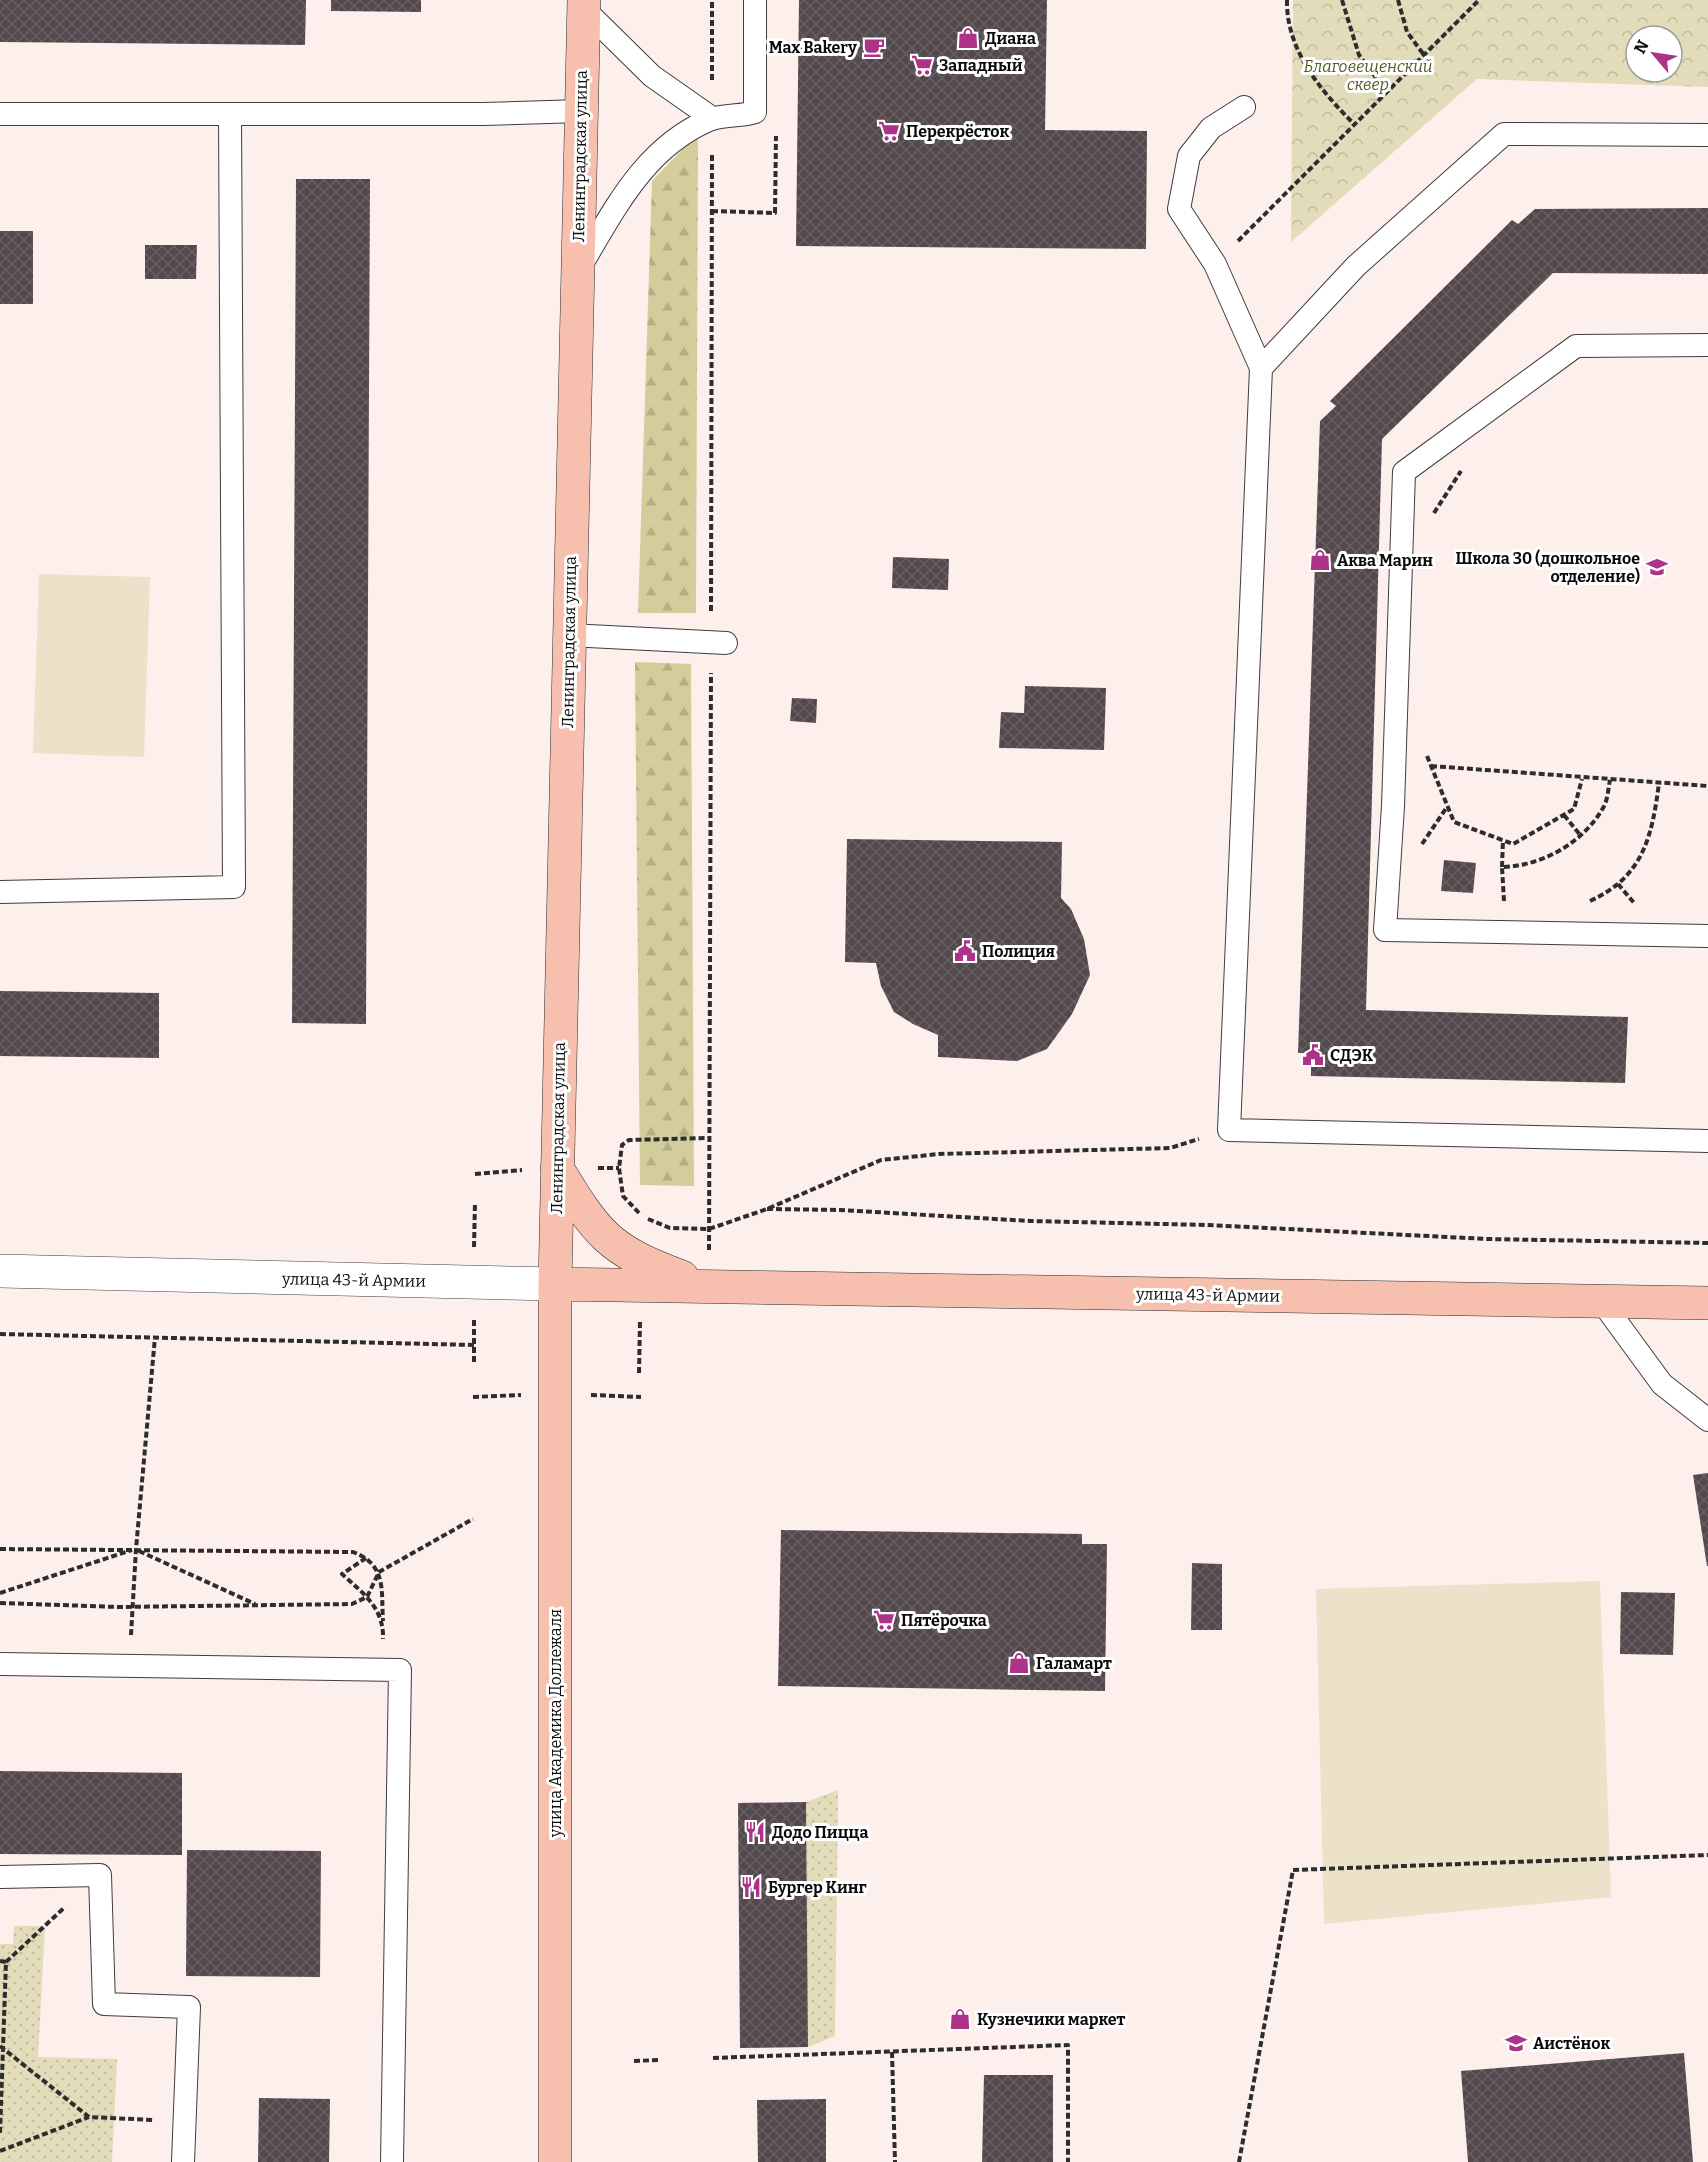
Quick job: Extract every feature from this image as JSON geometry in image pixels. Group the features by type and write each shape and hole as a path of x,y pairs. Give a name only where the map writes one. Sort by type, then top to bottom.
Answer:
{"main road":[{"name":"Ленинградская улица","path":"555,1284 584,4"},
{"name":"улица 43-й Армии","path":"557,1168 587,1218 611,1244 642,1263 707,1286"},
{"name":"улица 43-й Армии","path":"555,1284 1602,1302 1701,1298"},
{"name":"улица Академика Доллежаля","path":"555,1284 555,2162"}],"street":[{"name":"улица 43-й Армии","path":"0,1271 555,1284"}],"lane":[{"path":"578,270 640,172 656,154 712,118 743,116 754,112 755,0"},
{"path":"584,4 652,76 712,118"},
{"path":"1244,107 1211,128 1189,156 1179,209 1215,264 1261,368 1228,1130 1708,1142"},
{"path":"0,114 483,114 581,111"},
{"path":"0,892 234,887 230,114"},
{"path":"1261,368 1356,266 1504,134 1708,135"},
{"path":"1708,345 1576,346 1404,472 1393,806 1385,930 1708,936"},
{"path":"569,635 726,644"},
{"path":"1602,1302 1662,1384 1708,1420"},
{"path":"0,1664 400,1670 392,2162"},
{"path":"0,1877 100,1875 104,2004 189,2007 183,2162"}],"path":[{"path":"1287,0 1287,15 1297,47 1308,69 1326,96 1354,124"},
{"path":"1342,0 1359,55 1387,92"},
{"path":"1398,0 1407,32 1424,55"},
{"path":"1215,264 1479,0"},
{"path":"1430,519 1461,470"},
{"path":"1422,745 1454,822 1513,844 1574,809 1582,779"},
{"path":"1431,766 1582,779 1708,786"},
{"path":"1502,867 1523,866 1553,854 1581,836 1605,806 1610,780"},
{"path":"1583,904 1613,891 1640,859 1654,823 1659,783"},
{"path":"1564,815 1581,836"},
{"path":"1503,840 1504,908"},
{"path":"709,1138 629,1140 620,1150 623,1196 644,1217 670,1228 709,1229 767,1209 881,1160 939,1154 1170,1148 1228,1130"},
{"path":"767,1209 840,1210 1030,1221 1208,1225 1487,1239 1708,1243"},
{"path":"0,1334 474,1345 474,1362"},
{"path":"130,1666 135,1549 155,1337"},
{"path":"473,1397 555,1394 641,1397"},
{"path":"0,1603 132,1606 352,1604 367,1597 379,1572 473,1519"},
{"path":"0,1549 353,1552 366,1557 379,1572 383,1621 382,1670"},
{"path":"0,1593 135,1549 259,1605"},
{"path":"366,1557 342,1574 367,1597 383,1621"},
{"path":"1239,2162 1293,1870 1708,1855"},
{"path":"0,2134 6,1962 100,1875"},
{"path":"0,1961 6,1962"},
{"path":"712,2058 1068,2045 1068,2162"},
{"path":"2,2047 89,2117"},
{"path":"892,2052 895,2162"},
{"path":"634,2061 658,2061"},
{"path":"0,2151 89,2117 185,2121"}],"green space":[{"name":"Благовещенский сквер","path":"1293,0 1708,0 1708,87 1477,79 1291,242"},
{"path":"698,133 696,613 638,613 652,181"},
{"path":"635,662 691,664 694,1186 640,1185"},
{"path":"838,1790 835,2036 808,2047 806,1802"},
{"path":"14,1926 45,1926 38,2057 117,2059 112,2162 0,2162 0,1944 13,1944"}],"shaded area":[{"path":"39,574 150,577 144,757 33,753"},
{"path":"1600,1581 1611,1897 1324,1924 1316,1589"}],"building":[{"path":"0,0 306,0 305,45 0,42"},
{"path":"331,0 421,0 421,12 331,11"},
{"name":"Западный","path":"799,0 1047,0 1045,130 1147,131 1146,249 796,246"},
{"path":"296,179 370,179 366,1024 292,1023"},
{"path":"1708,208 1708,274 1553,273 1382,439 1366,1010 1628,1017 1625,1083 1311,1076 1311,1053 1298,1053 1320,421 1336,406 1330,401 1512,220 1518,224 1535,209"},
{"path":"0,231 33,231 33,304 0,304"},
{"path":"145,245 197,245 196,279 145,279"},
{"path":"893,557 949,559 948,590 892,588"},
{"path":"1025,686 1106,688 1104,750 999,748 1001,712 1024,713"},
{"path":"792,698 817,699 816,723 790,721"},
{"name":"Полиция","path":"847,839 1062,842 1061,898 1071,909 1084,939 1090,975 1072,1014 1047,1049 1017,1061 938,1057 938,1035 913,1024 894,1012 881,986 876,963 845,962"},
{"path":"1444,860 1476,863 1473,893 1441,891"},
{"path":"0,991 159,993 159,1058 0,1056"},
{"path":"1708,1473 1708,1566 1707,1566 1693,1475"},
{"path":"781,1530 1082,1534 1082,1544 1107,1544 1105,1691 778,1686"},
{"path":"1192,1563 1222,1564 1222,1630 1191,1630"},
{"path":"1621,1592 1675,1593 1673,1655 1620,1654"},
{"path":"0,1771 182,1773 182,1855 0,1854"},
{"path":"806,1802 808,2047 740,2048 738,1803"},
{"path":"187,1850 321,1851 320,1977 186,1976"},
{"path":"1684,2053 1693,2162 1468,2162 1461,2071"},
{"path":"984,2075 1053,2075 1053,2162 982,2162"},
{"path":"259,2098 330,2099 329,2162 258,2162"},
{"path":"826,2099 826,2162 758,2162 757,2100"}],"place":[{"name":"Диана","path":"968,38"},
{"name":"Max Bakery","path":"874,47"},
{"name":"Западный","path":"922,65"},
{"name":"Перекрёсток","path":"889,131"},
{"name":"Аква Марин","path":"1320,560"},
{"name":"Школа 30 (дошкольное отделение)","path":"1657,567"},
{"name":"Полиция","path":"965,951"},
{"name":"СДЭК","path":"1313,1055"},
{"name":"Пятёрочка","path":"884,1620"},
{"name":"Галамарт","path":"1019,1663"},
{"name":"Додо Пицца","path":"755,1832"},
{"name":"Бургер Кинг","path":"751,1887"},
{"name":"Кузнечики маркет","path":"960,2019"},
{"name":"Аистёнок","path":"1516,2043"}]}
